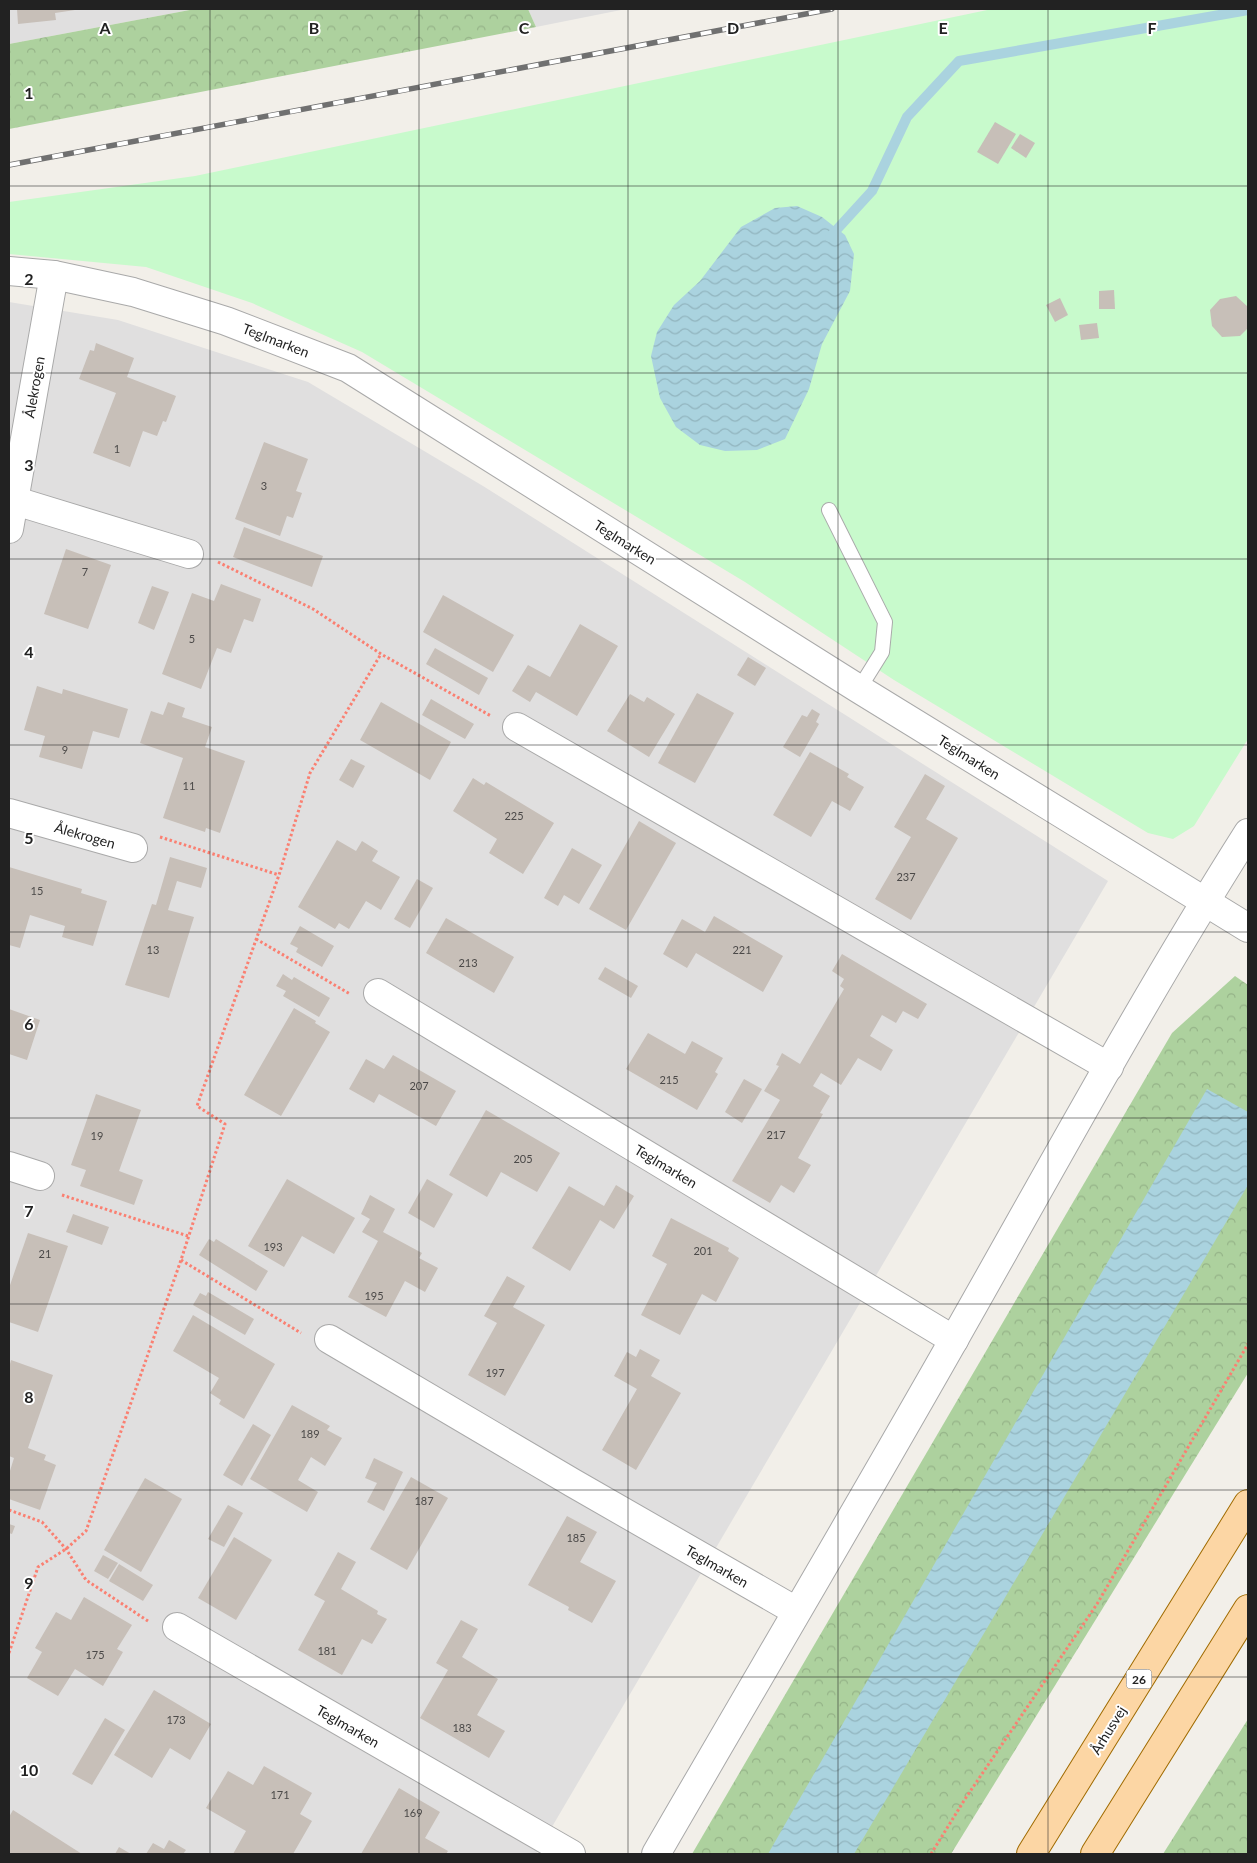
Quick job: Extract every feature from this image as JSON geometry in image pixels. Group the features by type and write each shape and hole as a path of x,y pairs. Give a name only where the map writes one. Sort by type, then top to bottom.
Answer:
{"main road":[{"name":"Århusvej","path":"1031,1854 1248,1504"},
{"path":"1098,1853 1248,1608"}],"street":[{"name":"Teglmarken","path":"9,271 54,275 132,292 226,320 348,368 859,689 1248,928"},
{"name":"Ålekrogen","path":"9,529 11,499 54,275"},
{"path":"11,499 189,554"},
{"path":"517,727 1108,1067"},
{"name":"Ålekrogen","path":"9,813 133,848"},
{"path":"656,1854 954,1340 1108,1067 1248,833"},
{"name":"Teglmarken","path":"378,993 954,1340"},
{"path":"9,1166 40,1176"},
{"name":"Teglmarken","path":"328,1339 796,1611"},
{"name":"Teglmarken","path":"177,1627 571,1854"}],"lane":[{"path":"829,510 885,622 882,652 859,689"}],"path":[{"path":"189,554 203,554 313,609 381,654 492,718 517,727"},
{"path":"9,1653 38,1567 66,1549 86,1530 181,1260 225,1124 198,1106 279,875 310,772 381,654"},
{"path":"133,848 157,836 279,875"},
{"path":"256,939 350,994 378,993"},
{"path":"40,1176 50,1191 188,1236"},
{"path":"181,1260 304,1334 328,1339"},
{"path":"931,1854 965,1799 1097,1604 1248,1344"},
{"path":"9,1510 42,1522 66,1549 86,1580 153,1624 177,1627"}],"shaded area":[{"path":"9,9 195,9 9,44"},
{"path":"528,9 626,9 536,27"},
{"path":"9,302 118,320 308,382 483,486 1108,881 536,1854 9,1854"}],"green space":[{"path":"195,9 528,9 536,27 9,129 9,44"},
{"path":"992,9 1248,9 1248,739 1194,826 1173,839 1148,833 894,680 745,582 362,352 252,303 146,267 9,254 9,202 195,176"},
{"path":"1235,976 1248,985 1248,1373 951,1854 692,1854 1172,1033"},
{"path":"1248,1719 1248,1854 1163,1854"}],"water":[{"path":"797,206 822,217 845,235 854,254 850,291 822,344 809,389 785,439 757,450 725,451 700,445 676,427 660,398 651,356 657,332 674,305 700,281 741,227 775,208"},
{"path":"1207,1089 1248,1112 1248,1185 854,1854 768,1854"}],"building":[{"path":"17,9 75,10 55,13 56,20 18,24"},
{"path":"995,122 1016,134 998,164 977,152"},
{"path":"1020,134 1035,143 1026,158 1011,148"},
{"path":"1114,290 1115,309 1099,309 1099,291"},
{"path":"1236,296 1248,307 1248,328 1240,336 1222,337 1212,326 1210,310 1220,299"},
{"path":"1060,298 1068,315 1055,322 1046,305"},
{"path":"1097,323 1099,338 1081,340 1079,325"},
{"path":"96,343 134,358 127,377 176,396 166,422 163,421 157,436 143,431 130,467 93,453 116,393 79,379 90,350 94,351"},
{"path":"264,442 308,459 296,491 302,493 293,518 287,516 280,536 235,519"},
{"path":"244,527 323,556 312,587 233,557"},
{"path":"66,549 111,565 88,629 44,614"},
{"path":"221,584 261,599 253,622 244,619 231,653 217,648 201,689 162,674 192,593 214,601"},
{"path":"152,586 169,592 154,630 138,623"},
{"path":"443,595 514,635 493,672 423,632"},
{"path":"580,624 618,646 577,716 536,692 530,702 512,691 528,665 550,677"},
{"path":"435,648 488,678 479,695 426,664"},
{"path":"748,657 766,668 755,686 737,675"},
{"path":"37,686 62,694 63,689 128,709 119,738 93,731 82,769 39,757 45,736 24,730"},
{"path":"697,693 734,713 695,783 658,763"},
{"path":"630,694 644,702 647,697 675,714 649,757 607,731"},
{"path":"431,699 474,724 465,739 422,715"},
{"path":"168,702 185,708 182,717 212,727 205,747 245,761 220,833 206,828 205,832 163,818 183,758 140,743 151,711 163,715"},
{"path":"381,702 451,742 430,780 360,740"},
{"path":"812,709 820,714 816,722 819,724 800,757 783,747 802,715 807,717"},
{"path":"810,752 849,774 847,777 864,787 850,811 832,801 811,837 773,815"},
{"path":"351,759 365,766 353,788 339,780"},
{"path":"925,774 945,786 926,819 958,838 911,920 875,899 911,837 894,827"},
{"path":"473,778 484,785 486,782 554,823 523,874 489,853 497,839 453,811"},
{"path":"639,821 676,843 626,930 589,909"},
{"path":"337,840 356,851 362,841 378,851 372,861 400,877 381,910 366,901 349,929 339,923 335,929 298,907"},
{"path":"572,848 602,865 579,904 564,895 558,906 544,898"},
{"path":"170,857 207,868 201,888 177,881 168,910 194,917 169,998 125,985 152,904 156,905"},
{"path":"9,867 82,889 81,893 107,901 93,946 62,937 65,926 30,915 20,948 9,945"},
{"path":"417,879 433,888 410,928 394,919"},
{"path":"714,916 783,956 763,992 696,953 687,968 663,954 682,919 705,932"},
{"path":"446,918 514,957 494,993 426,953"},
{"path":"300,926 334,946 322,967 296,952 298,948 290,944"},
{"path":"842,954 927,1004 918,1019 903,1011 896,1023 882,1015 870,1036 893,1050 881,1071 858,1058 841,1085 821,1073 813,1086 830,1096 820,1113 823,1114 798,1158 811,1165 794,1193 781,1185 770,1203 732,1181 780,1100 764,1091 779,1066 776,1065 782,1053 800,1064 844,989 840,986 844,979 832,971"},
{"path":"605,967 638,986 631,998 598,979"},
{"path":"283,974 292,980 294,977 330,998 319,1017 283,996 286,991 276,986"},
{"path":"294,1008 330,1032 281,1116 244,1095"},
{"path":"9,1009 40,1020 27,1060 9,1054"},
{"path":"648,1033 685,1054 692,1041 723,1058 715,1072 718,1074 697,1110 626,1069"},
{"path":"393,1055 456,1091 436,1126 379,1094 374,1103 349,1089 366,1059 384,1069"},
{"path":"744,1079 762,1089 742,1123 725,1112"},
{"path":"96,1094 141,1110 119,1171 143,1180 134,1205 80,1186 86,1170 71,1165"},
{"path":"486,1110 560,1153 537,1192 501,1172 487,1197 449,1175"},
{"path":"287,1179 355,1218 334,1254 302,1236 284,1267 248,1246"},
{"path":"427,1179 453,1194 434,1228 408,1213"},
{"path":"616,1185 634,1196 614,1229 600,1220 570,1271 532,1248 569,1186 604,1206"},
{"path":"370,1195 395,1209 383,1232 422,1253 419,1258 438,1268 425,1292 405,1281 386,1317 348,1297 378,1241 362,1232 370,1219 361,1214"},
{"path":"73,1214 109,1227 102,1245 66,1232"},
{"path":"671,1218 729,1248 728,1251 739,1258 716,1302 702,1294 680,1335 641,1315 667,1264 652,1256"},
{"path":"28,1233 68,1246 38,1332 9,1322 9,1288"},
{"path":"209,1239 214,1242 216,1239 268,1271 256,1291 199,1255"},
{"path":"507,1276 525,1286 513,1307 545,1325 505,1396 468,1375 497,1323 484,1316"},
{"path":"208,1292 254,1319 245,1335 193,1305 200,1293 206,1296"},
{"path":"193,1315 275,1364 244,1419 219,1404 221,1400 210,1393 219,1378 173,1351"},
{"path":"640,1349 660,1360 651,1376 681,1393 636,1470 602,1450 637,1389 614,1376 627,1352 636,1357"},
{"path":"11,1360 53,1375 28,1448 46,1455 44,1460 56,1465 40,1510 9,1499 9,1474 14,1458 9,1456 9,1368"},
{"path":"292,1405 330,1426 327,1430 342,1438 325,1466 311,1457 298,1480 318,1492 307,1512 250,1479"},
{"path":"253,1424 271,1435 242,1486 223,1475"},
{"path":"374,1458 403,1472 384,1511 367,1502 377,1483 365,1478"},
{"path":"411,1477 448,1498 407,1570 370,1549"},
{"path":"145,1478 182,1499 141,1572 104,1550"},
{"path":"228,1505 243,1513 224,1547 208,1539"},
{"path":"567,1516 597,1532 580,1562 616,1581 592,1623 568,1610 569,1607 528,1585"},
{"path":"9,1524 15,1526 12,1534 9,1533"},
{"path":"234,1537 272,1560 236,1620 198,1598"},
{"path":"338,1552 356,1562 341,1589 378,1611 377,1614 387,1619 372,1644 362,1639 342,1675 298,1650 325,1601 314,1595"},
{"path":"103,1555 118,1563 108,1579 94,1571"},
{"path":"119,1564 153,1585 143,1601 109,1581"},
{"path":"84,1597 132,1625 117,1649 123,1652 103,1686 75,1669 58,1696 27,1678 42,1652 35,1648 56,1612 71,1620"},
{"path":"461,1620 478,1629 462,1657 498,1679 477,1715 505,1731 489,1758 420,1718 448,1670 436,1663"},
{"path":"154,1690 211,1724 190,1760 170,1748 152,1778 114,1755"},
{"path":"105,1718 125,1730 92,1785 72,1774"},
{"path":"264,1766 312,1793 300,1814 312,1821 293,1854 233,1854 246,1831 206,1808 228,1771 253,1785"},
{"path":"399,1788 440,1812 425,1838 448,1851 446,1854 361,1854"},
{"path":"13,1810 82,1854 9,1854 9,1817"},
{"path":"169,1840 186,1850 183,1854 146,1854 153,1843 164,1849"},
{"path":"119,1847 131,1854 115,1854"}],"waterway":[{"path":"830,237 872,191 907,117 959,61 1248,10"}],"railway":[{"path":"9,165 832,9"}]}
